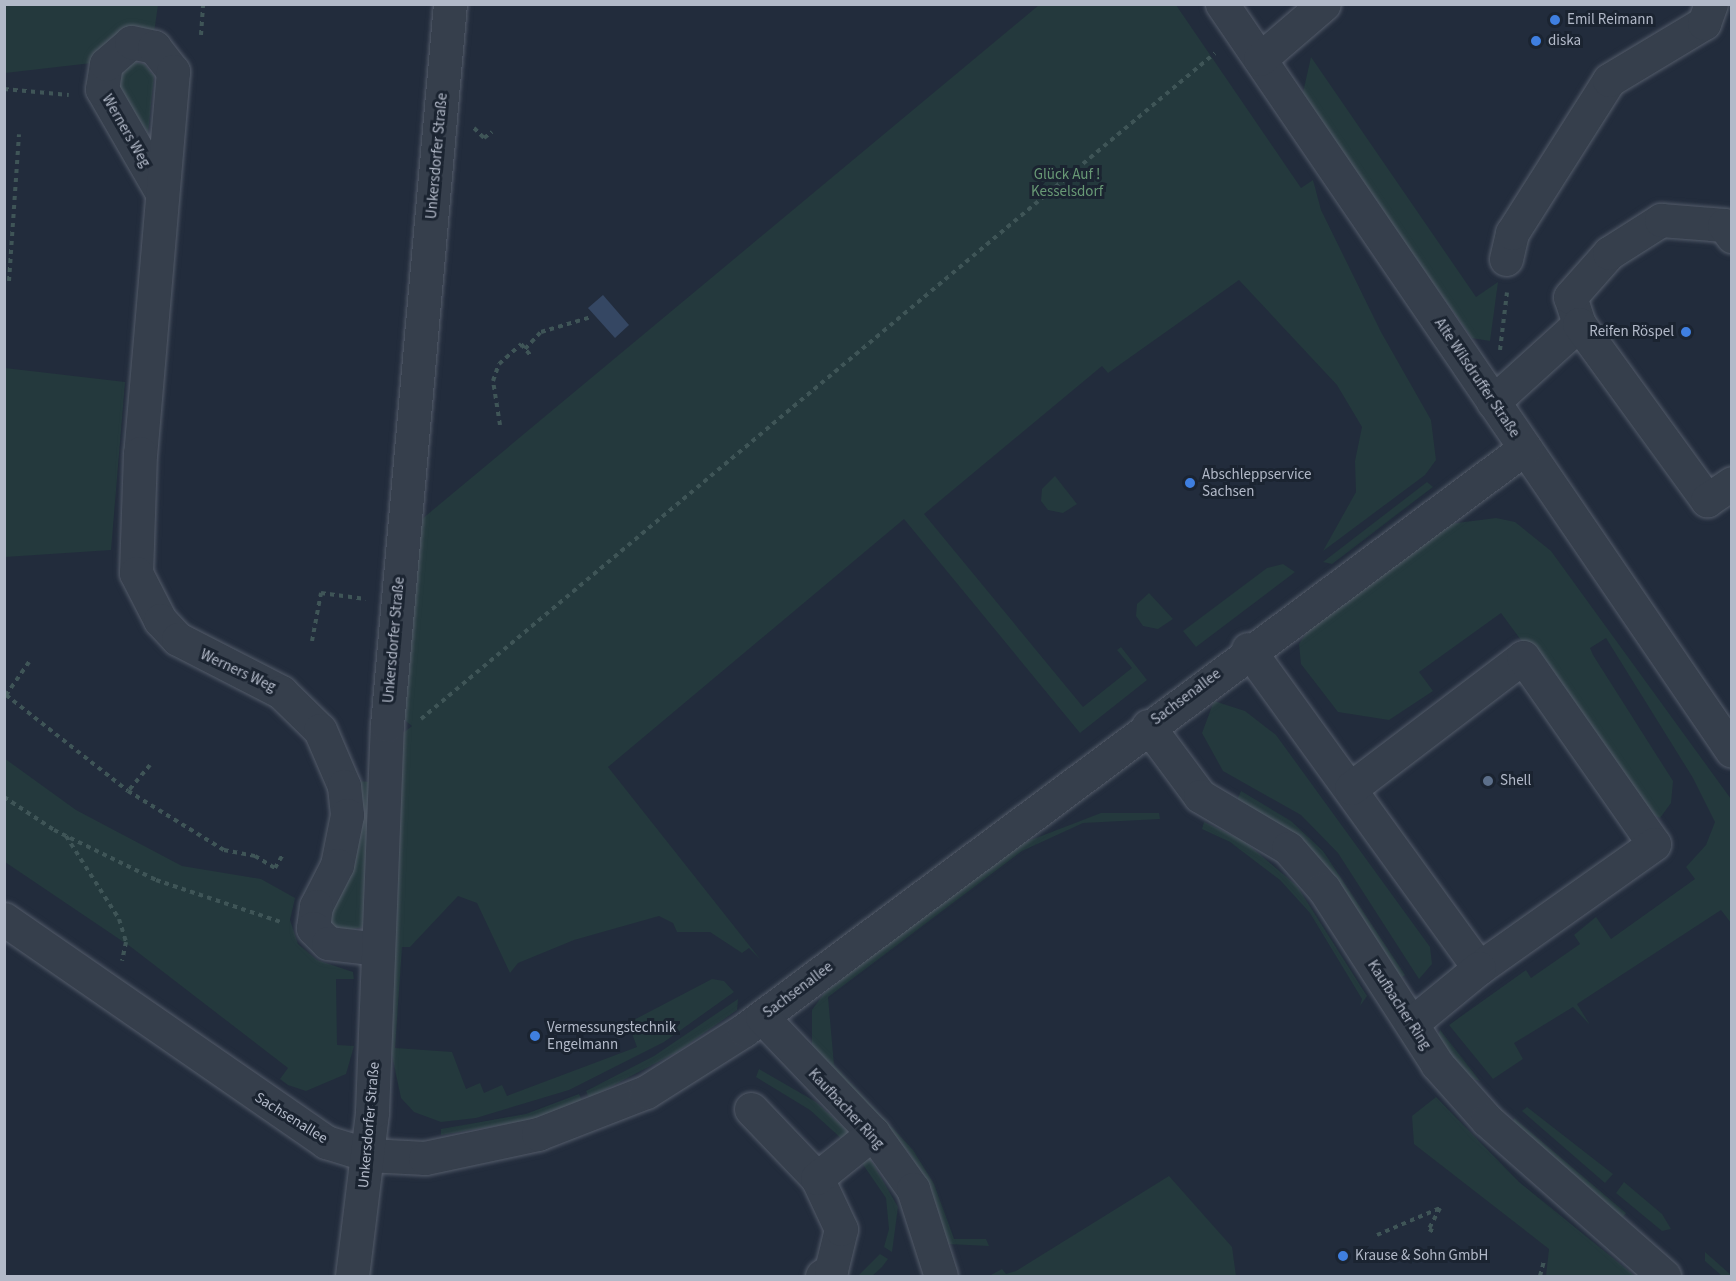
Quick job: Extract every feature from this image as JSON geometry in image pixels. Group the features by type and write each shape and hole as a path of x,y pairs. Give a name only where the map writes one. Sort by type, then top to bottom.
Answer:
{"street":[{"name":"Unkersdorfer Straße","path":"352,1276 368,1155 397,602 450,4"},
{"name":"Alte Wilsdruffer Straße","path":"1222,4 1731,751"},
{"path":"1260,59 1324,4"},
{"path":"1506,260 1512,233 1609,80 1704,23 1711,4"},
{"name":"Werners Weg","path":"162,193 107,98 102,78 122,45 154,47 170,63 162,193 136,573 160,620 178,639 281,692 320,730 344,786 347,815 337,865 316,906 313,928 328,943 378,949"},
{"path":"1731,236 1724,225 1661,220 1609,253 1570,297 1579,324 1707,500 1731,483"},
{"path":"1493,402 1579,324"},
{"name":"Sachsenallee","path":"4,919 287,1119 326,1142 368,1155 425,1158 538,1134 586,1118 646,1092 762,1017 1248,649 1525,447"},
{"path":"1248,649 1351,788 1479,968"},
{"path":"1351,788 1523,657 1654,844 1479,968 1412,1023"},
{"name":"Kaufbacher Ring","path":"1148,726 1200,796 1288,848 1324,889 1437,1064 1518,1151 1664,1276"},
{"name":"Kaufbacher Ring","path":"762,1017 873,1133 913,1189 941,1276"},
{"path":"751,1109 818,1178 841,1228 831,1270 822,1276"},
{"path":"818,1178 873,1133"}],"path":[{"path":"201,35 203,4"},
{"path":"412,726 1210,57"},
{"path":"4,89 107,98"},
{"path":"473,127 483,138 492,132"},
{"path":"9,281 10,209 19,134"},
{"path":"4,209 10,209"},
{"path":"1493,402 1507,292 1506,260"},
{"path":"525,349 541,332 591,317"},
{"path":"500,425 493,381 499,364 520,344 532,357"},
{"path":"312,641 321,593 397,602"},
{"path":"28,662 6,695 128,791 224,850 255,856 275,868 282,856"},
{"path":"128,791 150,765"},
{"path":"4,797 65,834 156,880 284,923"},
{"path":"65,834 119,919 126,942 122,962"},
{"path":"1377,1235 1440,1208 1429,1229 1434,1232"},
{"path":"1540,1276 1544,1261"}],"green space":[{"path":"4,5 158,5 154,33 92,63 5,73"},
{"name":"Glück Auf ! Kesselsdorf","path":"1039,5 1176,5 1301,188 1313,180 1321,210 1381,332 1431,420 1436,460 1425,475 1323,551 1356,492 1355,461 1362,427 1337,385 1239,280 1108,373 1102,366 924,514 1083,707 1132,668 1117,650 1121,647 1147,680 1080,733 904,519 608,767 760,959 749,948 742,953 710,932 677,932 673,923 659,916 574,940 518,963 510,973 477,903 458,896 410,947 402,947 395,1048 452,1052 466,1089 480,1083 484,1093 502,1085 507,1096 637,1047 628,1023 712,979 724,981 734,992 664,1042 569,1090 476,1118 441,1122 414,1112 401,1098 392,1055 387,1055 403,733 412,726 397,714 416,524"},
{"path":"1311,57 1476,297 1498,282 1490,341 1472,338 1302,97"},
{"path":"132,62 144,64 154,76 148,133 118,89 120,71"},
{"path":"5,368 125,382 111,550 5,557"},
{"path":"1055,476 1077,504 1063,513 1048,510 1041,501 1042,489"},
{"path":"1427,482 1433,487 1332,564 1323,562"},
{"path":"1496,518 1515,522 1551,551 1731,799 1731,923 1721,910 1577,1004 1590,1025 1573,1007 1514,1043 1523,1059 1493,1079 1449,1025 1526,970 1531,978 1580,944 1574,935 1596,917 1611,939 1695,879 1686,867 1706,845 1715,822 1693,778 1606,638 1590,648 1593,655 1673,781 1671,803 1660,818 1647,812 1501,613 1419,672 1433,691 1389,720 1338,712 1301,664 1299,644 1309,629 1449,524"},
{"path":"1283,564 1295,572 1196,647 1183,631 1267,568"},
{"path":"1149,593 1173,619 1158,629 1143,626 1136,616 1137,604"},
{"path":"1214,701 1245,711 1276,735 1430,947 1432,964 1419,979 1338,853 1301,815 1223,771 1202,733"},
{"path":"4,758 76,810 182,866 261,879 295,898 290,920 298,944 317,960 353,972 354,979 336,979 337,1045 354,1046 346,1074 306,1091 288,1085 280,1079 288,1068 131,947 5,862"},
{"path":"356,781 371,782 363,927 334,933 326,913"},
{"path":"1241,791 1291,821 1323,851 1405,975 1397,980 1285,829 1237,800"},
{"path":"1101,813 1159,813 1160,819 1083,823 1022,851 828,997 834,1065 913,1150 934,1184 954,1239 986,1239 989,1246 948,1244 932,1192 909,1153 812,1048 812,1010 825,992 1018,845"},
{"path":"1204,822 1244,841 1297,886 1367,996 1360,1006 1362,999 1310,913 1280,880 1230,842 1202,829"},
{"path":"738,999 737,1010 677,1052 589,1098 586,1091 654,1056"},
{"path":"1440,1030 1480,1081 1464,1076 1436,1041"},
{"path":"759,1069 816,1102 850,1133 843,1140 810,1110 756,1077"},
{"path":"579,1094 582,1101 536,1119 441,1135 441,1129 526,1114"},
{"path":"1436,1097 1519,1182 1635,1276 1546,1276 1549,1249 1414,1144 1412,1116"},
{"path":"1527,1107 1613,1174 1605,1183 1522,1111"},
{"path":"1514,1118 1626,1213 1620,1221 1513,1123"},
{"path":"868,1155 898,1207 892,1252 884,1247 889,1229 886,1198 860,1160"},
{"path":"1169,1176 1232,1247 1236,1276 989,1276 1002,1269 1006,1274 1016,1271"},
{"path":"1624,1182 1662,1214 1671,1229 1662,1231 1616,1193"},
{"path":"1705,1252 1731,1276 1722,1276 1705,1261"},
{"path":"880,1254 888,1259 882,1267 872,1276 858,1276"}],"water":[{"path":"603,295 629,325 615,338 588,308"}],"place":[{"name":"Emil Reimann","path":"1555,20"},
{"name":"diska","path":"1536,41"},
{"name":"Reifen Röspel","path":"1686,332"},
{"name":"Abschleppservice Sachsen","path":"1190,483"},
{"name":"Shell","path":"1488,781"},
{"name":"Vermessungstechnik Engelmann","path":"535,1036"},
{"name":"Krause & Sohn GmbH","path":"1343,1256"}]}
